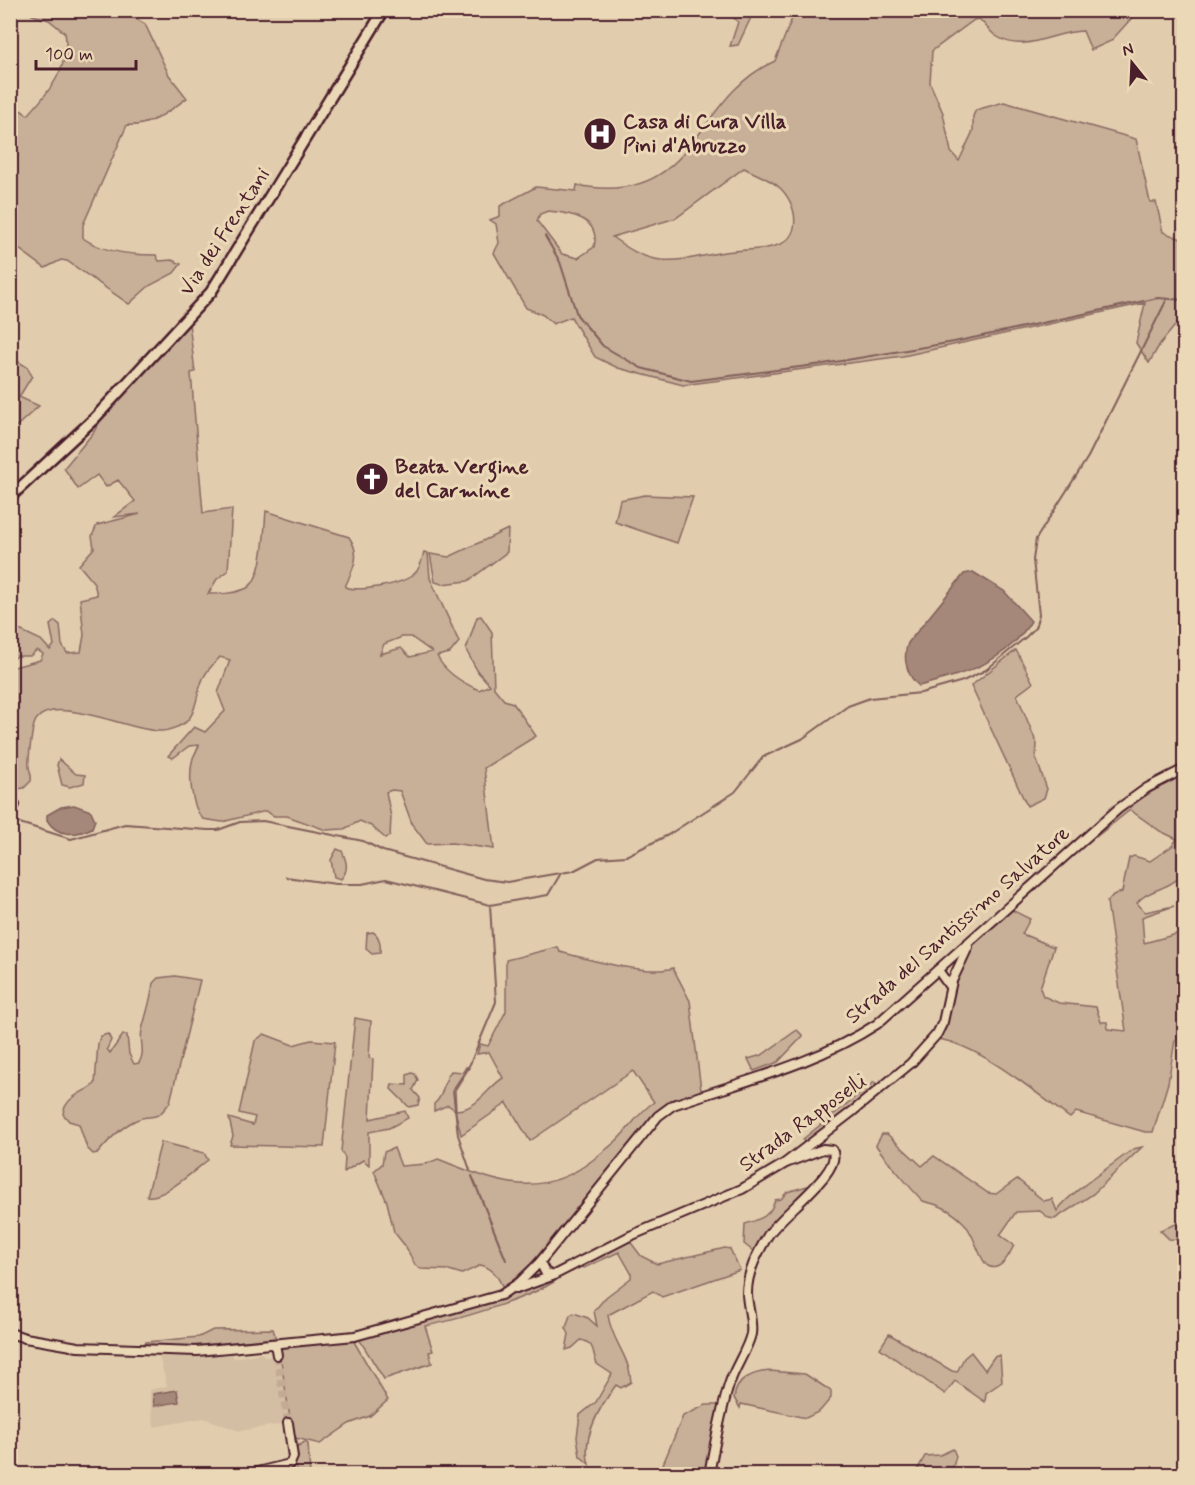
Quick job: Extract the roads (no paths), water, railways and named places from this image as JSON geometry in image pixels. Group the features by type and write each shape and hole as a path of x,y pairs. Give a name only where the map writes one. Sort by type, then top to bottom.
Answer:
{"main road":[{"name":"Via dei Frentani","path":"10,497 94,419 211,292 384,10"}],"street":[{"name":"Strada del Santissimo Salvatore","path":"10,1333 24,1338 84,1347 197,1352 355,1336 510,1291 540,1262 658,1116 673,1106 816,1056 856,1038 877,1024 1118,809 1148,788 1185,769"},
{"name":"Strada Rapposelli","path":"510,1291 552,1276 630,1236 742,1190 784,1164 897,1076 925,1049 943,1022 956,968 972,940"},
{"path":"938,970 950,987"},
{"path":"709,1474 730,1383 751,1333 747,1292 754,1261 770,1232 785,1213 828,1172 834,1163 835,1153 832,1149 823,1149 784,1164"},
{"path":"540,1262 545,1272 552,1276"},
{"path":"275,1344 277,1355"},
{"path":"256,1474 290,1464 293,1457 288,1423"}],"waterway":[{"path":"545,236 560,262 577,315 603,346 641,368 691,381 823,364 954,342 1158,298 1184,300"},
{"path":"286,877 336,884 362,884 386,879 490,905 548,895 561,873 573,871 598,858 626,856 668,835 735,792 763,757 802,739 848,706 870,698 921,693 963,681 986,670 1035,628 1039,615 1033,560 1036,539 1088,457 1167,299"},
{"path":"10,820 71,839 125,824 218,830 240,822 263,821 363,841 383,851 484,879 507,882 560,873"},
{"path":"470,1170 458,1135 453,1090 470,1064 496,1002 490,905"},
{"path":"472,1176 506,1260"}],"tunnel":[{"path":"277,1355 288,1423"}],"place":[{"name":"Casa di Cura Villa Pini d'Abruzzo","path":"600,134"},
{"name":"Beata Vergine del Carmine","path":"372,479"}]}
